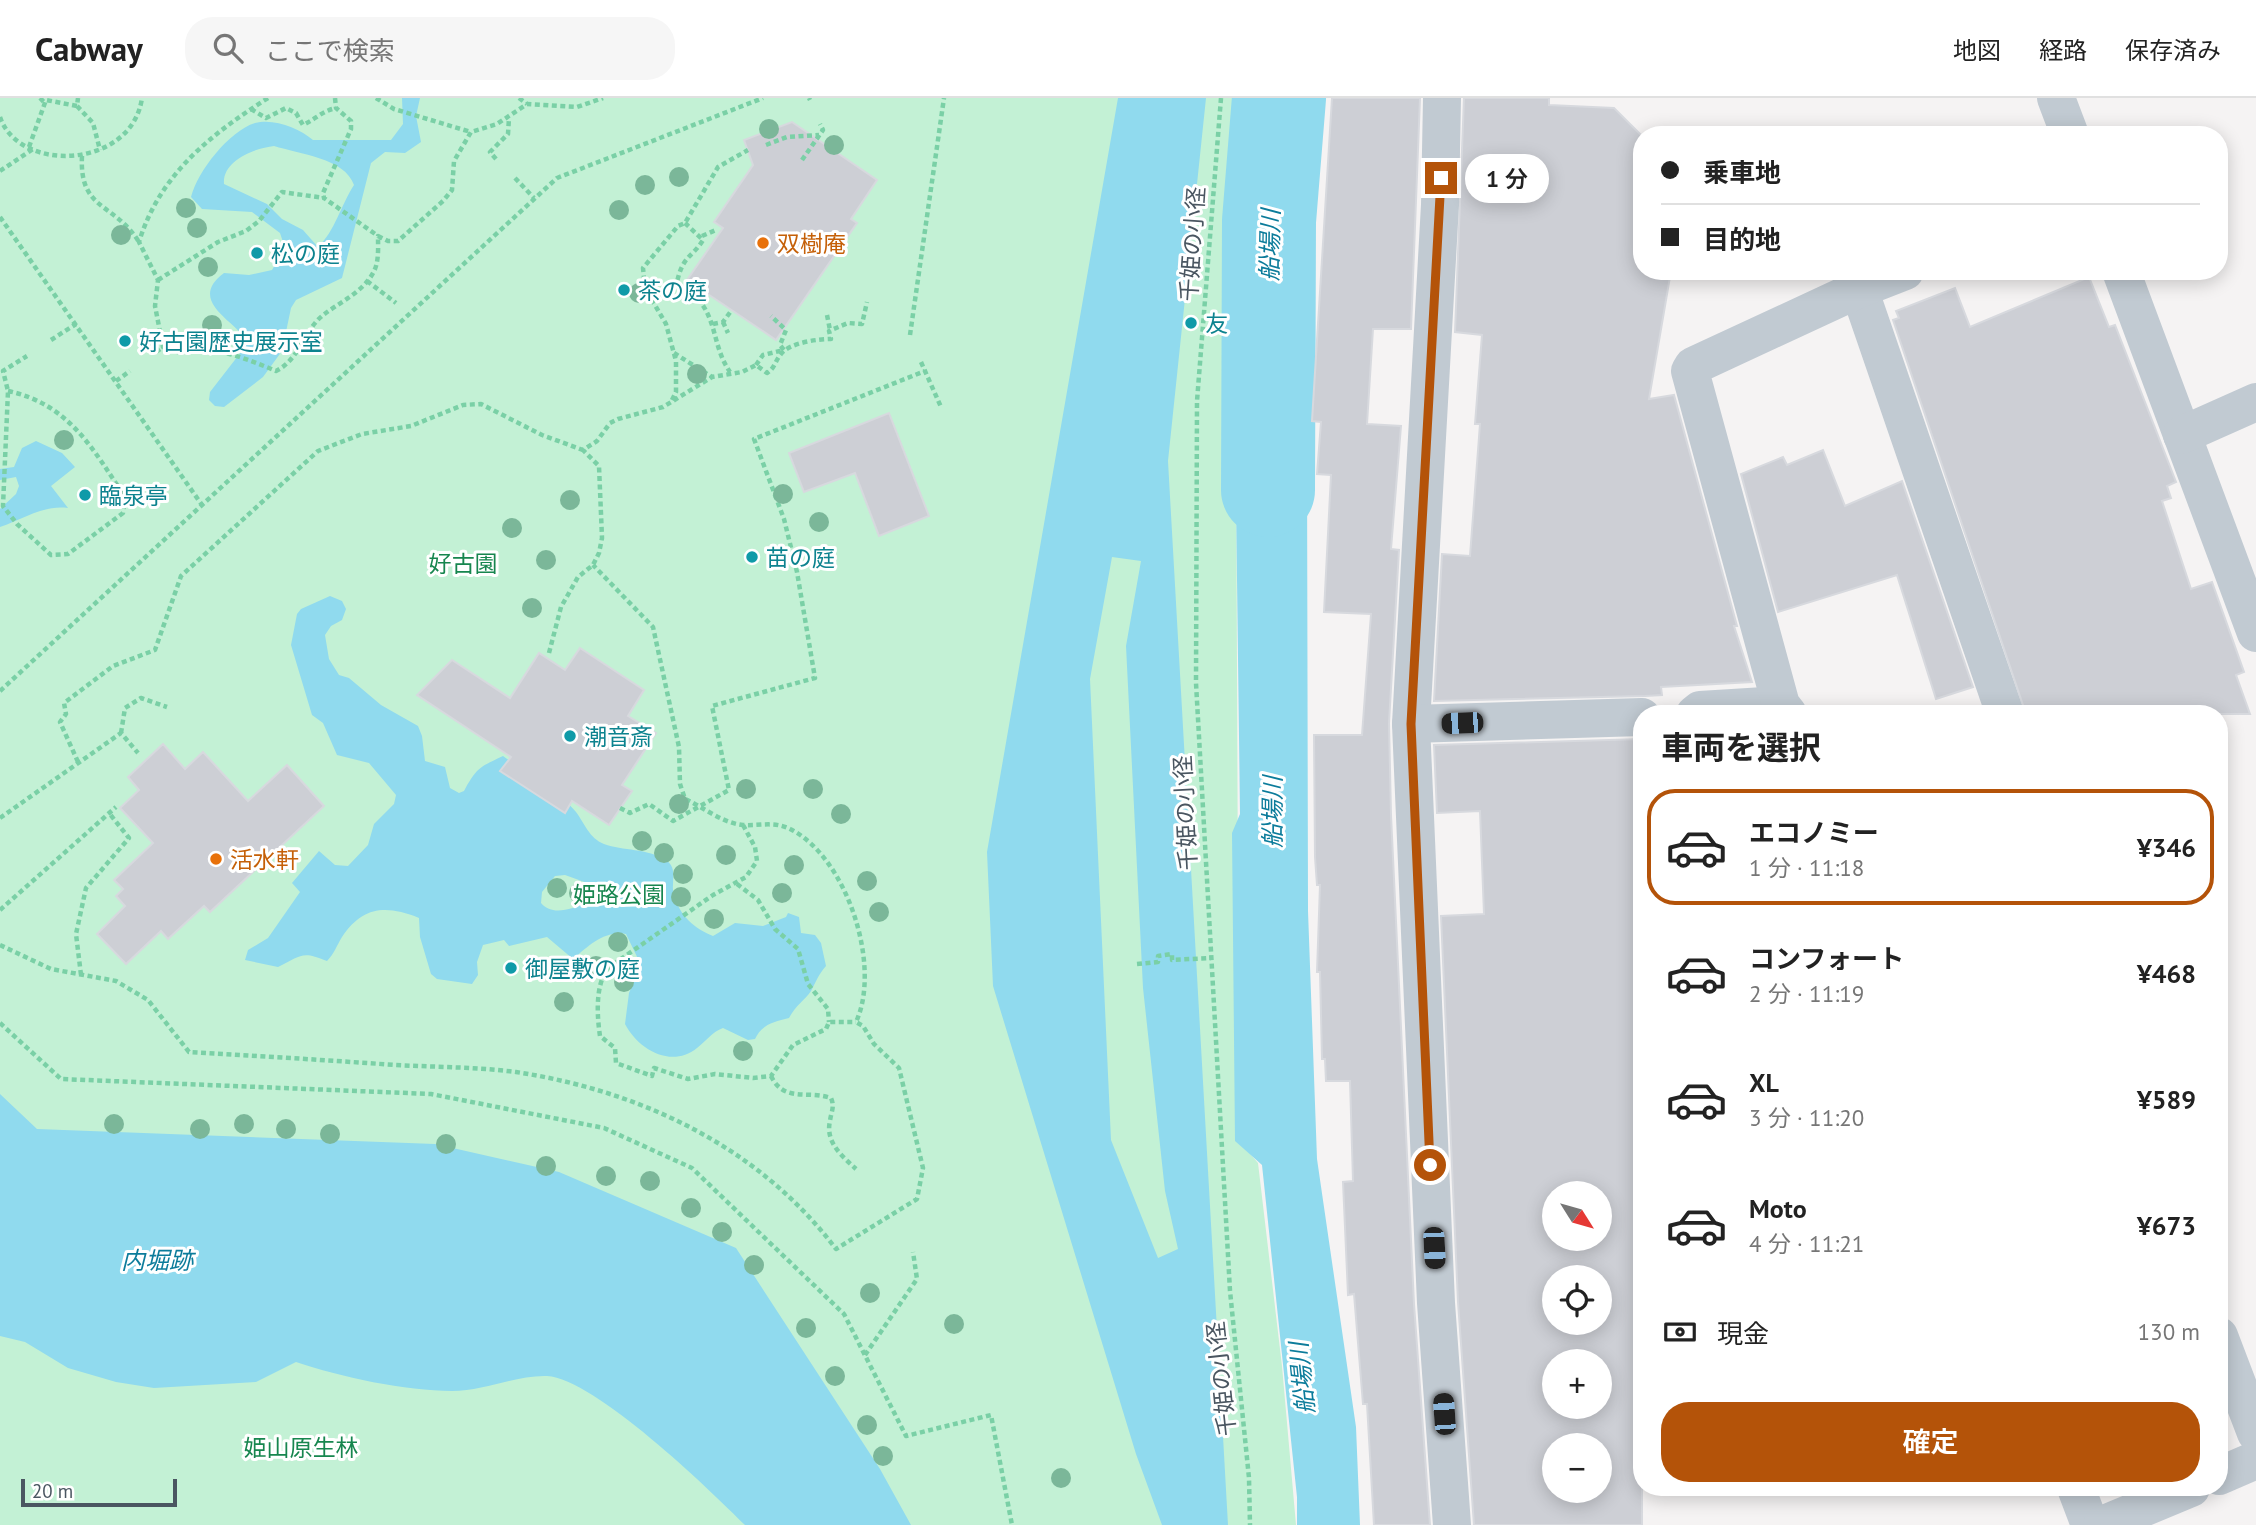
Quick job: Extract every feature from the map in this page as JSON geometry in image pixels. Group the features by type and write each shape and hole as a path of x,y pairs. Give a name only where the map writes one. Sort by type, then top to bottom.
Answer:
{"street":[{"path":"1442,98 1440,205 1411,724 1436,1303 1452,1525"},
{"path":"2056,98 2067,126"},
{"path":"1784,705 1690,371 1693,366 1882,280"},
{"path":"2124,280 2256,633"},
{"path":"1859,289 2002,705"},
{"path":"2182,435 2256,401"},
{"path":"1411,724 1633,717"},
{"path":"2228,1360 2256,1433"},
{"path":"2228,1472 2256,1460"},
{"path":"2079,1496 2090,1525"},
{"path":"2102,1525 2172,1496"}],"path":[{"path":"40,98 45,103"},
{"path":"77,106 78,98"},
{"path":"0,117 9,133 32,148 53,154 82,156 100,150 131,130 138,118 142,98"},
{"path":"139,242 146,220 198,147 268,98"},
{"path":"324,198 328,177 351,129 351,121 336,108 335,98"},
{"path":"376,98 394,109 471,132"},
{"path":"519,98 527,104 577,107 603,98"},
{"path":"0,691 558,178 764,98"},
{"path":"911,335 944,98"},
{"name":"千姫の小径","path":"1221,98 1197,401 1196,682 1230,1291 1249,1478 1250,1525"},
{"path":"0,172 32,148 46,100 77,106 93,123 100,150"},
{"path":"158,280 218,242 246,232 259,221 282,192 324,198 378,236 388,241 398,241 452,190 454,161 471,132 509,117 527,104"},
{"path":"251,109 266,118 286,108 296,113 303,125 315,120 323,111 336,108"},
{"path":"496,159 490,152 508,134 509,117"},
{"path":"802,160 822,130 820,124"},
{"path":"766,145 787,137 819,135"},
{"path":"672,400 676,392 674,353 666,324 645,288 643,268 678,226 685,223 718,167 748,150"},
{"path":"82,156 81,176 89,196 128,224 158,280 155,306 163,346"},
{"path":"515,178 534,198"},
{"path":"0,217 202,505"},
{"path":"685,223 702,236"},
{"path":"702,236 716,230"},
{"path":"163,346 182,355 208,349 245,358 276,371 291,360 322,316 341,304 367,281 375,269 378,236"},
{"path":"702,236 700,248 684,259 677,282 684,292 701,301 713,324 717,352 730,372"},
{"path":"367,281 396,303"},
{"path":"830,331 848,323 862,324 867,302"},
{"path":"713,324 723,322 731,311"},
{"path":"583,450 597,441 610,423 618,419 663,407 712,377 742,372 755,365 763,355 797,344 831,339 827,315"},
{"path":"771,316 786,330 780,345 784,350"},
{"path":"723,322 728,333"},
{"path":"51,340 76,324"},
{"path":"156,352 163,346"},
{"path":"755,365 767,373 774,369 784,350"},
{"path":"674,353 712,377"},
{"path":"8,391 30,395 76,426 125,497 123,513 68,554 51,555 17,524 3,506 7,464 8,391 1,371 27,356"},
{"path":"921,362 941,407"},
{"path":"116,382 130,371"},
{"path":"620,808 630,813 649,804 673,821 703,807 729,790 712,706 815,678 797,572 784,519 754,439 925,371"},
{"path":"78,762 60,722 66,714 64,703 113,666 155,650 181,576 318,451 362,434 400,429 463,405 481,404 542,435 583,450 600,466 602,537 593,565 578,577 561,607 549,653"},
{"path":"593,565 653,627 679,747 680,784 685,799 717,817 743,825 779,825 792,830 813,844 831,864 845,890 861,943 866,982 863,1008 856,1022"},
{"path":"0,818 121,733 125,708 141,698 167,707"},
{"path":"121,733 138,753"},
{"path":"0,909 116,807"},
{"path":"81,975 76,934 86,888 129,838 109,813"},
{"path":"737,884 758,900 775,929 797,949 808,984 830,1012 826,1029 793,1045 771,1076 753,1078 715,1074 688,1079 654,1068 652,1076 616,1063 615,1048 600,1036 598,1005 604,974 713,895 737,884 757,861 755,848 743,825"},
{"path":"0,945 51,969 116,981 148,1000 188,1052 514,1072 579,1084 644,1104 713,1139 769,1178 810,1214 836,1249 917,1199 923,1168 899,1068 874,1044 863,1026 856,1022 829,1022"},
{"path":"1137,964 1158,962 1158,956 1172,954 1172,960 1211,958"},
{"path":"0,1023 61,1079 431,1094 604,1128 692,1168 844,1314 906,1436 990,1415 1012,1525"},
{"path":"771,1076 775,1086 789,1095 831,1098 834,1105 828,1125 835,1151 856,1169"},
{"path":"865,1354 917,1279 913,1252"}],"green space":[{"name":"姫路公園","path":"0,98 1254,98 1236,430 1239,1141 1258,1163 1282,1366 1296,1525 0,1525"}],"water":[{"path":"402,98 420,98 416,116 421,142 405,153 385,152 371,163 342,278 296,300 291,308 282,351 263,377 224,407 215,406 209,400 210,392 248,343 212,302 210,293 213,283 224,273 249,275 272,270 285,248 280,233 252,212 202,209 191,197 207,165 235,134 255,123 286,125 313,140 391,140 403,124","holes":["274,146 331,163 349,176 354,185 329,233 318,247 303,230 282,219 267,204 224,184 228,168 234,162 250,153"]},
{"path":"1118,98 1206,98 1168,461 1228,1525 1162,1525 1136,1454 993,986 987,852","holes":["1112,557 1141,561 1126,646 1143,988 1165,1191 1178,1249 1158,1258 1111,1140 1090,679"]},
{"path":"1255,98 1296,98 1292,138 1301,196 1286,334 1288,364 1298,401 1296,439 1307,455 1308,911 1317,1159 1356,1427 1360,1525 1297,1525 1297,1497 1262,1165 1235,1141 1232,833 1240,814 1235,423 1269,358 1273,292 1254,254 1249,172"},
{"path":"36,441 62,453 75,467 51,486 68,508 41,511 0,527 0,509 16,494 19,486 16,477 0,480 0,469 14,467 22,448"},
{"path":"330,596 342,601 346,609 342,620 331,626 325,635 329,659 339,675 349,678 381,705 418,726 425,761 445,767 450,788 459,793 464,791 480,769 503,756 561,797 599,841 611,846 651,853 666,860 672,868 676,902 689,920 706,933 713,936 735,923 763,926 786,917 788,913 799,917 801,933 815,935 821,943 826,966 809,994 789,1018 773,1022 755,1039 748,1040 723,1028 697,1048 677,1057 656,1053 647,1048 625,1024 629,993 641,965 626,934 604,937 573,959 547,937 509,946 504,940 483,945 477,962 478,975 472,984 437,979 431,974 420,937 419,918 386,910 376,911 358,919 342,937 327,961 306,955 278,967 245,960 248,950 268,938 300,892 292,883 319,851 335,865 348,866 368,845 374,824 394,804 396,795 369,763 337,755 323,723 312,715 291,645 297,614 301,609","holes":["565,875 590,884 587,903 557,910 551,910 541,903 542,892 555,876"]},
{"name":"内堀跡","path":"0,1094 37,1129 435,1144 559,1172 736,1248 880,1469 911,1525 745,1525 679,1463 621,1415 593,1395 568,1382 547,1376 524,1378 476,1389 414,1389 332,1373 296,1362 256,1382 154,1388 116,1382 68,1368 25,1342 0,1336"}],"building":[{"path":"1332,98 1420,98 1411,329 1373,329 1367,424 1401,426 1391,549 1399,550 1389,723 1391,815 1414,1304 1430,1525 1374,1525 1367,1404 1363,1404 1354,1294 1348,1295 1343,1182 1353,1181 1350,1081 1326,1081 1325,1059 1322,1059 1320,972 1317,972 1320,885 1317,885 1315,857 1314,735 1362,735 1371,614 1324,612 1331,475 1317,474 1321,422 1312,421"},
{"path":"1464,98 1549,98 1549,105 1614,108 1633,127 1633,280 1669,280 1649,399 1674,395 1737,626 1734,626 1752,682 1661,687 1662,695 1434,701 1442,554 1470,556 1480,424 1475,424 1482,335 1455,332"},
{"path":"792,122 877,180 851,219 857,223 776,340 687,280 723,228 714,222 753,165 744,140"},
{"path":"2082,280 2090,280 2109,327 2115,325 2176,482 2167,486 2171,498 2162,501 2191,589 2212,582 2244,672 2236,675 2250,714 2228,714 2228,705 2023,705 1893,320 1899,318 1896,311 1955,288 1970,327"},
{"path":"889,413 929,516 879,536 855,473 804,492 789,453"},
{"path":"1823,450 1845,506 1902,481 1973,687 1936,699 1897,575 1778,612 1741,474 1783,457 1787,465"},
{"name":"潮音斎","path":"580,648 644,690 628,716 656,733 622,785 632,791 609,825 572,801 565,813 500,771 511,757 417,695 452,660 510,698 539,653 565,670"},
{"path":"1633,739 1633,1496 1642,1496 1642,1525 1474,1525 1458,1302 1441,916 1484,914 1480,811 1437,813 1434,745"},
{"path":"163,744 185,769 203,752 248,801 287,765 324,806 210,912 204,906 168,939 161,931 126,964 97,934 125,906 116,896 123,889 114,880 153,843 120,808 139,790 128,777"}],"waterway":[{"name":"船場川","path":"1268,490 1269,221 1279,98"}],"place":[{"name":"双樹庵","path":"763,243"},
{"name":"松の庭","path":"257,253"},
{"name":"茶の庭","path":"624,290"},
{"name":"友","path":"1191,323"},
{"name":"好古園歴史展示室","path":"125,341"},
{"name":"臨泉亭","path":"85,495"},
{"name":"苗の庭","path":"752,557"},
{"name":"潮音斎","path":"570,736"},
{"name":"活水軒","path":"216,859"},
{"name":"御屋敷の庭","path":"511,968"}],"route":[{"path":"1430,1165 1411,724 1441,178"}],"park label":[{"name":"好古園","path":"463,563"},
{"name":"姫山原生林","path":"301,1447"}]}
